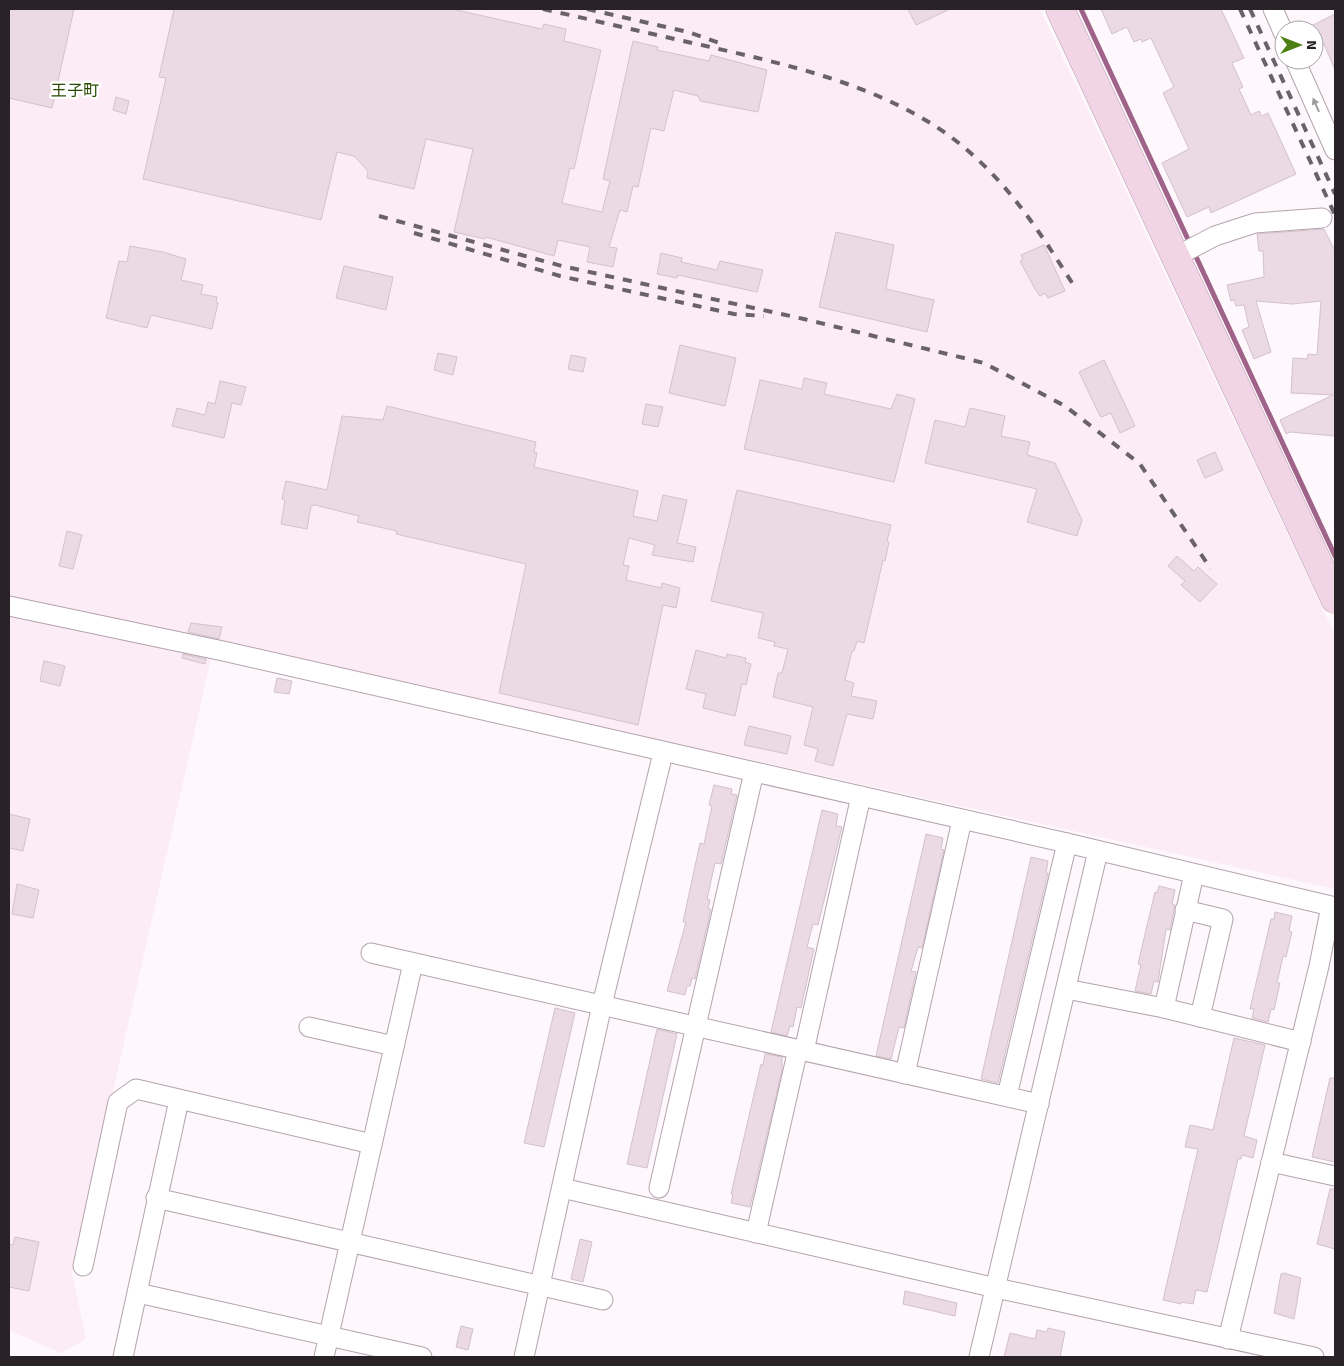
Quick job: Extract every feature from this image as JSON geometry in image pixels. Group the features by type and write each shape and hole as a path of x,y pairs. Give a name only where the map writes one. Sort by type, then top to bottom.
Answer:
{"street":[{"path":"1060,9 1187,251 1335,599"},
{"path":"1300,70 1335,150"},
{"path":"1187,251 1215,236 1255,223 1322,218"},
{"path":"9,606 233,653 663,753 861,796 1331,906 1327,969 1301,1042 1228,1338"},
{"path":"524,1357 602,1005 663,753"},
{"path":"659,1188 754,772"},
{"path":"756,1233 861,796"},
{"path":"905,1074 962,820"},
{"path":"1007,1096 1067,844"},
{"path":"979,1357 1098,851"},
{"path":"1164,1008 1194,874"},
{"path":"1186,910 1223,919 1200,1017"},
{"path":"371,953 1039,1104"},
{"path":"324,1357 413,962"},
{"path":"1066,989 1164,1008 1301,1042"},
{"path":"309,1027 394,1046"},
{"path":"83,1266 118,1102 136,1089 372,1144"},
{"path":"123,1357 138,1293 156,1198 179,1100"},
{"path":"1271,1162 1335,1176"},
{"path":"562,1188 996,1288 1314,1357"},
{"path":"156,1198 603,1300"},
{"path":"138,1293 422,1357"}],"shaded area":[{"path":"9,9 1040,9 1335,635 1335,889 215,641 72,1272 86,1339 61,1353 9,1330"}],"building":[{"path":"9,9 74,9 52,108 9,98"},
{"path":"174,9 452,9 542,29 544,24 566,29 564,41 601,50 574,169 570,168 562,203 602,212 610,181 603,179 633,41 658,47 657,50 709,61 711,55 767,70 758,112 700,101 698,96 674,90 664,131 651,128 638,187 633,186 627,212 620,210 609,247 617,248 613,267 587,262 590,247 558,240 554,256 486,237 485,239 454,232 473,149 426,139 414,189 367,178 368,171 354,156 337,152 321,220 143,179 166,78 159,77"},
{"path":"908,9 950,9 916,25"},
{"path":"1101,9 1221,9 1244,58 1232,63 1243,87 1239,89 1251,115 1259,111 1262,116 1268,113 1296,174 1211,213 1209,207 1187,217 1162,163 1189,149 1163,93 1174,87 1151,38 1142,42 1141,39 1134,42 1127,27 1112,34"},
{"path":"1335,14 1335,70 1324,44 1323,20"},
{"path":"116,97 129,101 126,114 113,110"},
{"path":"1324,229 1335,251 1335,436 1290,432 1286,434 1280,420 1333,395 1291,393 1293,358 1307,359 1308,354 1317,355 1321,301 1292,304 1256,301 1271,352 1254,359 1242,330 1249,327 1244,305 1236,306 1234,300 1231,301 1227,285 1264,277 1263,251 1259,251 1257,234"},
{"path":"836,232 894,245 886,289 934,300 927,332 819,307"},
{"path":"1044,245 1065,291 1048,298 1045,293 1040,296 1020,261 1023,259 1021,255"},
{"path":"130,246 163,252 186,259 181,280 203,285 201,294 217,297 216,302 218,303 212,329 151,315 147,328 106,318 119,261 127,262"},
{"path":"661,253 682,258 681,262 717,270 720,261 763,270 757,292 678,275 677,278 657,274"},
{"path":"344,266 393,277 386,310 336,298"},
{"path":"680,345 736,358 725,406 669,393"},
{"path":"438,353 457,357 453,375 434,370"},
{"path":"571,355 586,358 583,372 568,369"},
{"path":"1104,360 1135,426 1120,433 1111,413 1100,416 1079,372"},
{"path":"804,378 827,383 824,394 891,409 897,394 915,399 894,482 744,449 760,380 802,389"},
{"path":"220,381 246,387 241,405 232,403 224,438 172,426 177,408 205,415 208,402 215,404"},
{"path":"646,404 663,407 658,427 642,424"},
{"path":"387,406 536,442 534,452 537,453 534,467 638,491 633,516 657,521 663,495 687,500 677,543 696,547 693,562 652,555 655,545 629,538 623,565 629,566 626,580 661,588 662,583 680,588 676,608 663,605 638,725 499,693 526,564 396,534 397,531 357,522 359,516 315,505 311,506 307,529 281,524 285,500 282,499 286,481 327,490 342,416 383,420"},
{"path":"970,408 1005,416 1001,436 1030,442 1027,455 1055,463 1082,520 1077,536 1027,522 1037,489 925,463 935,420 965,427"},
{"path":"1215,452 1223,470 1205,478 1197,460"},
{"path":"737,490 891,525 885,561 883,560 864,643 857,641 854,651 852,651 845,680 854,683 851,696 877,701 873,719 847,714 833,766 815,761 818,749 804,745 813,707 773,697 778,673 782,673 788,649 774,646 775,642 758,638 763,613 711,601"},
{"path":"67,531 82,535 73,569 59,566"},
{"path":"1177,556 1194,571 1198,567 1217,584 1200,602 1181,585 1185,581 1168,566"},
{"path":"191,623 222,627 219,639 188,632"},
{"path":"696,650 726,658 727,654 746,658 745,662 751,664 746,685 742,684 735,716 703,708 706,694 686,689"},
{"path":"183,654 206,659 205,664 182,658"},
{"path":"44,661 65,666 60,686 40,681"},
{"path":"277,678 292,681 289,694 274,692"},
{"path":"749,726 791,736 787,754 744,745"},
{"path":"714,785 732,789 731,794 737,795 721,864 715,863 714,867 707,899 710,900 708,909 711,909 695,979 692,978 690,986 687,986 685,995 667,991 686,922 683,922 700,843 704,844 712,806 709,805"},
{"path":"822,810 838,814 836,826 842,827 818,925 813,924 807,947 814,949 801,1008 797,1007 793,1027 790,1026 787,1036 771,1032"},
{"path":"9,814 30,819 23,851 9,848"},
{"path":"926,834 943,838 941,849 944,850 922,948 918,947 911,971 916,972 904,1028 899,1027 891,1059 876,1056"},
{"path":"1031,857 1048,861 1046,873 1048,873 998,1083 981,1079"},
{"path":"17,884 39,890 33,918 12,914"},
{"path":"1159,886 1175,890 1172,904 1175,905 1170,930 1166,929 1158,982 1154,981 1151,994 1135,991 1141,965 1138,964 1155,892 1157,893"},
{"path":"1275,912 1292,916 1289,931 1292,932 1286,957 1283,956 1274,1010 1271,1009 1268,1022 1252,1018 1254,1009 1250,1009 1271,919 1274,919"},
{"path":"555,1008 575,1013 544,1147 524,1143"},
{"path":"657,1029 677,1034 647,1168 627,1164"},
{"path":"1234,1038 1265,1045 1244,1136 1257,1140 1253,1158 1242,1155 1241,1159 1238,1159 1207,1292 1196,1290 1193,1304 1181,1302 1181,1304 1163,1300 1198,1149 1185,1147 1190,1125 1213,1130"},
{"path":"765,1054 782,1057 782,1070 750,1207 731,1203 733,1194 731,1194 761,1064 763,1065"},
{"path":"1330,1078 1335,1078 1335,1162 1312,1157"},
{"path":"1330,1189 1335,1189 1335,1249 1317,1244"},
{"path":"15,1237 39,1242 29,1291 9,1287 9,1244 13,1245"},
{"path":"580,1239 592,1242 583,1282 571,1279"},
{"path":"1284,1273 1301,1278 1294,1319 1274,1313 1281,1274"},
{"path":"905,1291 957,1303 955,1316 903,1304"},
{"path":"461,1326 473,1329 468,1350 456,1347"},
{"path":"1048,1328 1065,1332 1060,1357 1004,1357 1010,1333 1035,1339 1037,1330 1047,1332"}],"waterway":[{"path":"1081,9 1335,556"}],"railway":[{"path":"543,9 741,54 813,73 848,84 916,114 947,134 975,157 1004,187 1018,203 1076,289"},
{"path":"587,9 688,32 722,44"},
{"path":"1240,9 1335,215"},
{"path":"1250,9 1335,194"},
{"path":"379,216 562,266 804,319 984,363 1065,406 1140,464 1211,569"},
{"path":"414,233 560,276 734,314 764,316"}],"district":[{"name":"王子町","path":"75,91"}]}
